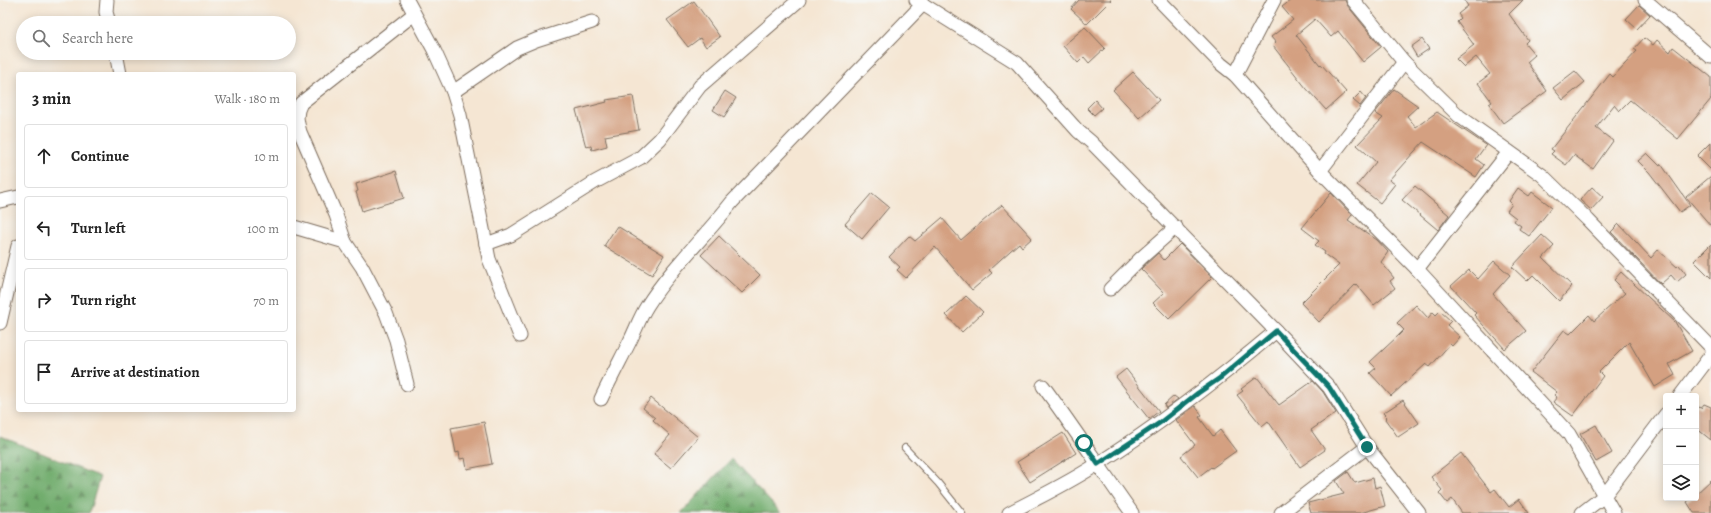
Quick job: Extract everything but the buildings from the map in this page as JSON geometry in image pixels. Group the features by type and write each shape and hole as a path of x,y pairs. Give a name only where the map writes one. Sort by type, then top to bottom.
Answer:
{"street":[{"path":"107,0 107,16"},
{"path":"407,0 434,50 453,92 460,115 489,259 520,336"},
{"path":"486,244 511,235 595,182 640,158 660,139 700,86 799,0"},
{"path":"1159,0 1221,64 1235,75 1320,171 1418,269 1569,434 1614,513"},
{"path":"1235,75 1274,0"},
{"path":"1353,0 1404,62 1459,116 1542,175 1711,347"},
{"path":"1645,0 1711,57"},
{"path":"601,399 630,341 637,322 648,304 681,261 717,222 732,202 919,2 1017,63 1078,131 1091,142 1176,227 1329,387 1367,447 1419,513"},
{"path":"407,384 396,340 386,313 362,267 345,242 326,192 300,132 296,120 296,111 301,103 414,14"},
{"path":"453,92 517,48 536,40 592,22"},
{"path":"117,60 120,72"},
{"path":"1320,171 1404,62"},
{"path":"1418,269 1509,152"},
{"path":"0,201 16,197"},
{"path":"1110,289 1141,258 1176,227"},
{"path":"296,228 345,242"},
{"path":"0,323 16,255"},
{"path":"1009,513 1098,464 1161,422 1220,378 1276,331"},
{"path":"1682,393 1711,355"},
{"path":"1043,386 1071,423 1132,513"},
{"path":"1582,513 1604,496 1663,418"},
{"path":"1281,513 1367,447"}],"lane":[{"path":"905,448 938,483 962,513"}],"green space":[{"path":"0,436 100,477 89,513 0,513"},
{"path":"731,459 781,513 681,513"}],"route":[{"path":"1084,443 1098,464 1161,422 1220,378 1276,331 1329,387 1367,447"}]}
